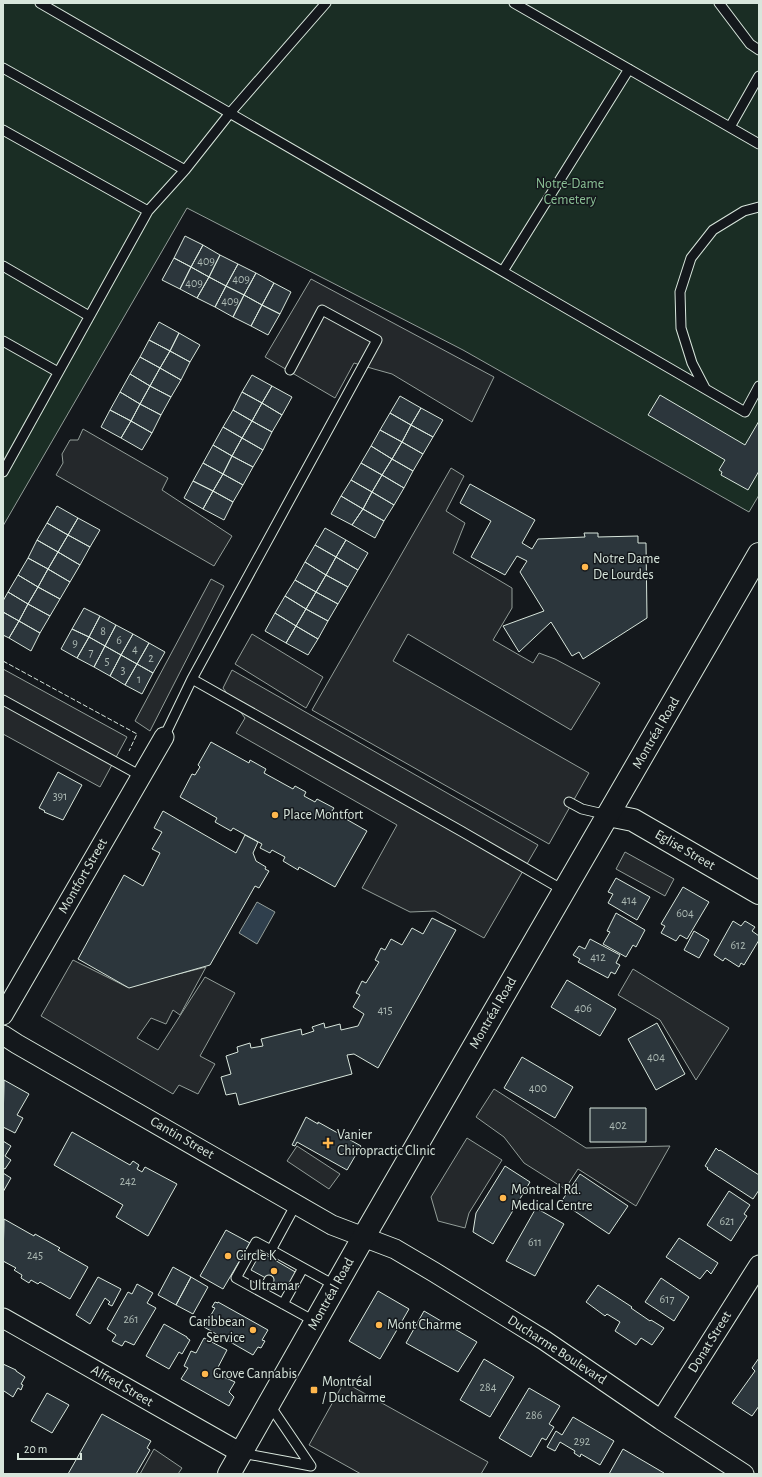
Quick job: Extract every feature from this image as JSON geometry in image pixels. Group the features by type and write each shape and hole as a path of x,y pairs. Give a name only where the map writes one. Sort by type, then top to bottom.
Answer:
{"main road":[{"name":"Montréal Road","path":"230,1474 363,1238 759,554"},
{"name":"Eglise Street","path":"608,815 633,820 759,893"}],"street":[{"name":"Montfort Street","path":"3,1015 164,736"},
{"name":"Cantin Street","path":"3,1035 332,1225 363,1238"},
{"name":"Ducharme Boulevard","path":"363,1238 395,1249 544,1340 661,1420 744,1474"},
{"name":"Donat Street","path":"661,1420 759,1265"},
{"name":"Alfred Street","path":"3,1318 241,1453"}],"lane":[{"path":"40,3 745,412 759,386"},
{"path":"3,472 148,211 185,170 230,113 326,3"},
{"path":"514,3 759,144"},
{"path":"719,3 750,44 759,50"},
{"path":"3,68 185,170"},
{"path":"503,271 629,69"},
{"path":"730,127 759,76"},
{"path":"3,130 148,211"},
{"path":"706,389 692,363 681,328 680,292 691,258 713,230 744,211 759,208"},
{"path":"3,266 89,316"},
{"path":"164,736 192,679 377,340 322,310 290,370"},
{"path":"3,341 58,372"},
{"path":"192,679 564,890"},
{"path":"3,700 141,776"},
{"path":"568,802 582,809 608,815"},
{"path":"271,1250 296,1204"},
{"path":"316,1322 236,1278 256,1242 271,1250 281,1259 303,1268 336,1286"},
{"path":"283,1304 303,1268"},
{"path":"263,1292 269,1280"},
{"path":"241,1453 311,1466 269,1404"}],"green space":[{"name":"Notre-Dame Cemetery","path":"3,3 759,3 759,495 749,512 463,350 187,208 3,526"}],"shaded area":[{"path":"311,279 494,377 472,422 392,374 354,363 335,398 265,357"},
{"path":"83,429 168,478 162,490 232,536 214,566 56,475 63,463 62,454 70,440 78,440"},
{"path":"451,468 464,476 446,511 465,523 453,553 512,588 512,608 493,640 533,663 539,653 555,659 600,683 571,730 408,634 393,661 589,773 549,844 312,710"},
{"path":"211,579 224,586 150,731 135,721"},
{"path":"252,634 323,677 306,708 235,664"},
{"path":"3,669 127,737 100,787 3,734"},
{"path":"232,670 538,845 484,938 435,911 410,912 362,888 397,825 236,733 245,718 223,688"},
{"path":"625,852 674,879 665,896 616,869"},
{"path":"73,960 127,987 206,967 180,1015 173,1010 166,1024 151,1018 137,1038 158,1050 205,977 235,993 200,1056 215,1064 198,1094 179,1085 173,1094 41,1016"},
{"path":"633,969 729,1028 696,1080 660,1020 618,995"},
{"path":"494,1089 586,1148 670,1146 636,1206 578,1169 565,1189 524,1163 504,1137 476,1117"},
{"path":"467,1138 502,1160 469,1213 465,1228 438,1221 431,1197"},
{"path":"297,1146 340,1174 329,1189 287,1161"},
{"path":"344,1382 488,1462 481,1474 361,1474 309,1445"},
{"path":"154,1449 182,1468 178,1474 140,1474"}],"water":[{"path":"257,902 275,912 257,944 239,933"}],"building":[{"path":"185,236 203,245 191,267 174,258"},
{"path":"203,245 220,255 209,277 191,267"},
{"path":"220,255 238,264 226,286 209,277"},
{"path":"174,258 191,267 180,289 162,280"},
{"path":"238,264 256,273 244,295 226,286"},
{"path":"191,267 209,277 197,298 180,289"},
{"path":"256,273 274,283 262,305 244,295"},
{"path":"209,277 226,286 215,307 197,298"},
{"path":"274,283 291,292 280,314 262,305"},
{"path":"226,286 244,295 233,317 215,307"},
{"path":"244,295 262,305 251,326 233,317"},
{"path":"262,305 280,314 268,335 251,326"},
{"path":"159,322 179,333 170,351 149,340"},
{"path":"179,333 200,345 190,362 170,351"},
{"path":"149,340 170,351 160,368 140,357"},
{"path":"170,351 190,362 181,380 160,368"},
{"path":"140,357 160,368 150,386 130,374"},
{"path":"160,368 181,380 171,397 150,386"},
{"path":"130,374 150,386 140,404 120,392"},
{"path":"252,375 272,386 262,403 242,392"},
{"path":"150,386 171,397 161,415 140,404"},
{"path":"272,386 292,397 282,415 262,403"},
{"path":"120,392 140,404 131,421 110,410"},
{"path":"242,392 262,403 252,421 233,410"},
{"path":"660,395 745,445 759,421 759,471 748,490 721,475 722,472 719,470 725,460 648,415"},
{"path":"400,396 421,408 411,425 390,413"},
{"path":"262,403 282,415 272,432 252,421"},
{"path":"140,404 161,415 152,433 131,421"},
{"path":"421,408 443,420 433,437 411,425"},
{"path":"110,410 131,421 121,438 101,427"},
{"path":"233,410 252,421 242,438 223,427"},
{"path":"390,413 411,425 402,442 380,430"},
{"path":"131,421 152,433 142,450 121,438"},
{"path":"252,421 272,432 263,450 242,438"},
{"path":"411,425 433,437 423,454 402,442"},
{"path":"223,427 242,438 232,456 213,445"},
{"path":"380,430 402,442 392,459 371,446"},
{"path":"242,438 263,450 253,467 232,456"},
{"path":"402,442 423,454 413,471 392,459"},
{"path":"213,445 232,456 223,474 203,463"},
{"path":"371,446 392,459 382,475 361,463"},
{"path":"232,456 253,467 243,485 223,474"},
{"path":"392,459 413,471 404,488 382,475"},
{"path":"203,463 223,474 213,491 193,481"},
{"path":"361,463 382,475 372,492 351,480"},
{"path":"223,474 243,485 233,502 213,491"},
{"path":"382,475 404,488 394,505 372,492"},
{"path":"351,480 372,492 363,509 341,496"},
{"path":"193,481 213,491 203,509 184,498"},
{"name":"Notre Dame De Lourdes","path":"470,484 535,520 522,543 532,549 538,539 585,537 584,533 598,533 598,537 638,536 638,543 646,543 647,618 583,659 579,652 572,656 551,622 519,652 503,626 544,611 520,572 527,561 517,556 505,575 471,557 491,521 460,503"},
{"path":"213,491 233,502 224,520 203,509"},
{"path":"372,492 394,505 384,521 363,509"},
{"path":"341,496 363,509 352,525 331,514"},
{"path":"57,506 78,518 68,535 47,523"},
{"path":"363,509 384,521 375,538 352,525"},
{"path":"78,518 100,530 90,547 68,535"},
{"path":"47,523 68,535 58,552 37,540"},
{"path":"325,528 346,540 336,557 315,545"},
{"path":"68,535 90,547 80,565 58,552"},
{"path":"37,540 58,552 48,569 28,558"},
{"path":"346,540 368,553 358,570 336,557"},
{"path":"315,545 336,557 326,575 305,562"},
{"path":"58,552 80,565 70,582 48,569"},
{"path":"336,557 358,570 348,587 326,575"},
{"path":"28,558 48,569 38,587 18,575"},
{"path":"305,562 326,575 316,592 295,580"},
{"path":"48,569 70,582 60,599 38,587"},
{"path":"18,575 38,587 28,604 8,592"},
{"path":"326,575 348,587 338,604 316,592"},
{"path":"295,580 316,592 306,609 285,596"},
{"path":"38,587 60,599 50,616 28,604"},
{"path":"8,592 28,604 19,621 3,612 3,601"},
{"path":"316,592 338,604 328,621 306,609"},
{"path":"285,596 306,609 296,626 275,613"},
{"path":"28,604 50,616 40,633 19,621"},
{"path":"84,608 100,616 89,637 72,629"},
{"path":"306,609 328,621 318,639 296,626"},
{"path":"3,612 19,621 9,638 3,635"},
{"path":"275,613 296,626 286,643 265,631"},
{"path":"100,616 116,625 105,646 89,637"},
{"path":"19,621 40,633 31,651 9,638"},
{"path":"116,625 133,634 121,655 105,646"},
{"path":"296,626 318,639 308,655 286,643"},
{"path":"72,629 89,637 77,658 61,649"},
{"path":"133,634 149,643 137,664 121,655"},
{"path":"89,637 105,646 94,667 77,658"},
{"path":"149,643 165,652 153,673 137,664"},
{"path":"105,646 121,655 110,676 94,667"},
{"path":"121,655 137,664 125,685 110,676"},
{"path":"137,664 153,673 142,694 125,685"},
{"name":"Place Montfort","path":"211,742 249,763 250,760 266,769 264,773 293,789 295,786 306,792 304,796 315,802 317,799 334,808 332,811 367,831 335,887 299,867 298,870 283,861 285,857 272,850 270,853 260,848 262,844 233,828 231,831 215,822 217,818 180,797 192,774 195,775 200,767 198,765"},
{"path":"58,772 82,785 63,820 44,812 45,811 39,808"},
{"path":"163,811 236,853 245,835 258,842 253,853 256,861 266,867 265,869 269,871 259,888 255,886 210,965 129,988 78,959 124,875 143,886 160,853 152,849 162,832 154,828"},
{"path":"616,878 650,897 637,920 608,903 613,894 608,892"},
{"path":"683,887 709,902 687,939 680,935 676,941 661,933 665,926 661,924"},
{"path":"616,913 645,930 636,947 633,945 626,957 603,944 610,932 607,931"},
{"path":"432,918 456,930 378,1068 354,1054 347,1055 352,1074 239,1105 236,1093 226,1095 221,1077 231,1074 226,1056 238,1052 237,1047 250,1043 251,1048 263,1046 261,1039 301,1029 302,1035 314,1031 312,1027 324,1023 325,1028 340,1024 341,1030 358,1026 364,1014 353,1007 360,995 356,993 362,981 366,983 379,962 375,960 381,948 385,950 391,939 402,945 412,928 423,934"},
{"path":"733,921 741,926 745,921 755,927 752,931 759,936 759,940 744,965 741,963 739,967 725,958 723,961 714,955"},
{"path":"694,931 709,940 699,958 684,950"},
{"path":"590,939 620,955 616,963 620,965 615,974 611,972 608,978 578,962 580,959 573,955 579,946 585,949"},
{"path":"567,980 616,1009 600,1036 551,1007"},
{"path":"657,1023 685,1074 656,1090 628,1039"},
{"path":"522,1057 573,1087 555,1118 504,1088"},
{"path":"4,1080 29,1094 17,1115 23,1118 15,1133 3,1127"},
{"path":"590,1108 646,1108 646,1142 590,1142"},
{"name":"Vanier Chiropractic Clinic","path":"306,1117 361,1146 347,1170 297,1142 295,1146 292,1145"},
{"path":"72,1132 130,1165 133,1161 139,1165 137,1169 142,1172 145,1167 177,1184 148,1236 116,1217 123,1205 54,1165"},
{"path":"3,1141 11,1146 5,1156 11,1160 5,1169 3,1168"},
{"path":"716,1148 759,1175 759,1190 753,1199 707,1169 708,1168 705,1166"},
{"name":"Montreal Rd. Medical Centre","path":"505,1166 530,1182 493,1244 473,1232 476,1213"},
{"path":"3,1173 11,1178 3,1192"},
{"path":"580,1174 628,1206 609,1234 561,1202"},
{"path":"729,1191 750,1205 744,1214 747,1216 731,1241 707,1225"},
{"path":"536,1208 564,1224 535,1276 506,1261"},
{"path":"4,1219 34,1236 35,1234 60,1248 58,1250 88,1267 70,1299 40,1282 38,1284 31,1280 29,1283 21,1278 22,1275 14,1270 16,1268 3,1261"},
{"name":"Circle K","path":"226,1230 250,1243 223,1289 200,1276"},
{"path":"679,1238 718,1263 711,1274 707,1270 700,1279 666,1257"},
{"name":"Ultramar","path":"261,1252 297,1273 288,1290 251,1270"},
{"path":"173,1267 191,1277 176,1305 158,1295"},
{"path":"98,1277 121,1289 112,1306 108,1304 110,1302 105,1298 90,1324 76,1315"},
{"path":"191,1277 208,1287 193,1314 176,1305"},
{"path":"661,1278 689,1297 674,1321 645,1302"},
{"path":"137,1284 153,1293 147,1303 156,1308 134,1345 125,1341 122,1346 112,1341 116,1335 107,1329 128,1292 132,1294"},
{"path":"598,1285 632,1307 631,1308 650,1321 651,1320 664,1328 652,1345 641,1338 636,1345 615,1331 620,1322 607,1314 605,1316 586,1302"},
{"name":"Mont Charme","path":"378,1291 409,1309 380,1359 349,1341"},
{"path":"215,1302 218,1302 268,1330 262,1340 265,1341 261,1348 258,1347 253,1355 204,1327 215,1308 212,1307"},
{"path":"424,1311 477,1342 458,1372 406,1343"},
{"path":"164,1324 190,1340 182,1354 179,1352 169,1369 146,1356"},
{"path":"204,1338 227,1350 215,1373 235,1382 229,1392 234,1397 229,1406 181,1379 188,1368 184,1366 191,1351 196,1353"},
{"path":"759,1358 759,1406 752,1416 732,1403 755,1371 752,1368"},
{"path":"484,1359 514,1377 490,1417 460,1400"},
{"path":"3,1364 16,1370 25,1377 21,1384 23,1385 21,1390 18,1388 13,1397 4,1391 3,1392"},
{"path":"529,1388 560,1406 549,1424 554,1427 546,1440 542,1438 531,1457 499,1438"},
{"path":"47,1393 69,1405 52,1433 31,1421"},
{"path":"102,1414 151,1441 147,1448 150,1450 136,1474 68,1474"},
{"path":"573,1417 614,1441 600,1465 581,1454 580,1457 574,1453 575,1451 560,1442 555,1451 547,1447 556,1431 562,1435"},
{"path":"623,1449 664,1473 664,1474 609,1474"}],"fence":[{"path":"3,661 137,734 129,751"}],"place":[{"name":"Notre Dame De Lourdes","path":"585,567"},
{"name":"Place Montfort","path":"275,815"},
{"name":"Vanier Chiropractic Clinic","path":"328,1143"},
{"name":"Montreal Rd. Medical Centre","path":"503,1198"},
{"name":"Circle K","path":"228,1256"},
{"name":"Ultramar","path":"274,1271"},
{"name":"Mont Charme","path":"379,1325"},
{"name":"Caribbean Service","path":"253,1330"},
{"name":"Grove Cannabis","path":"205,1374"},
{"name":"Montréal / Ducharme","path":"314,1390"}]}
